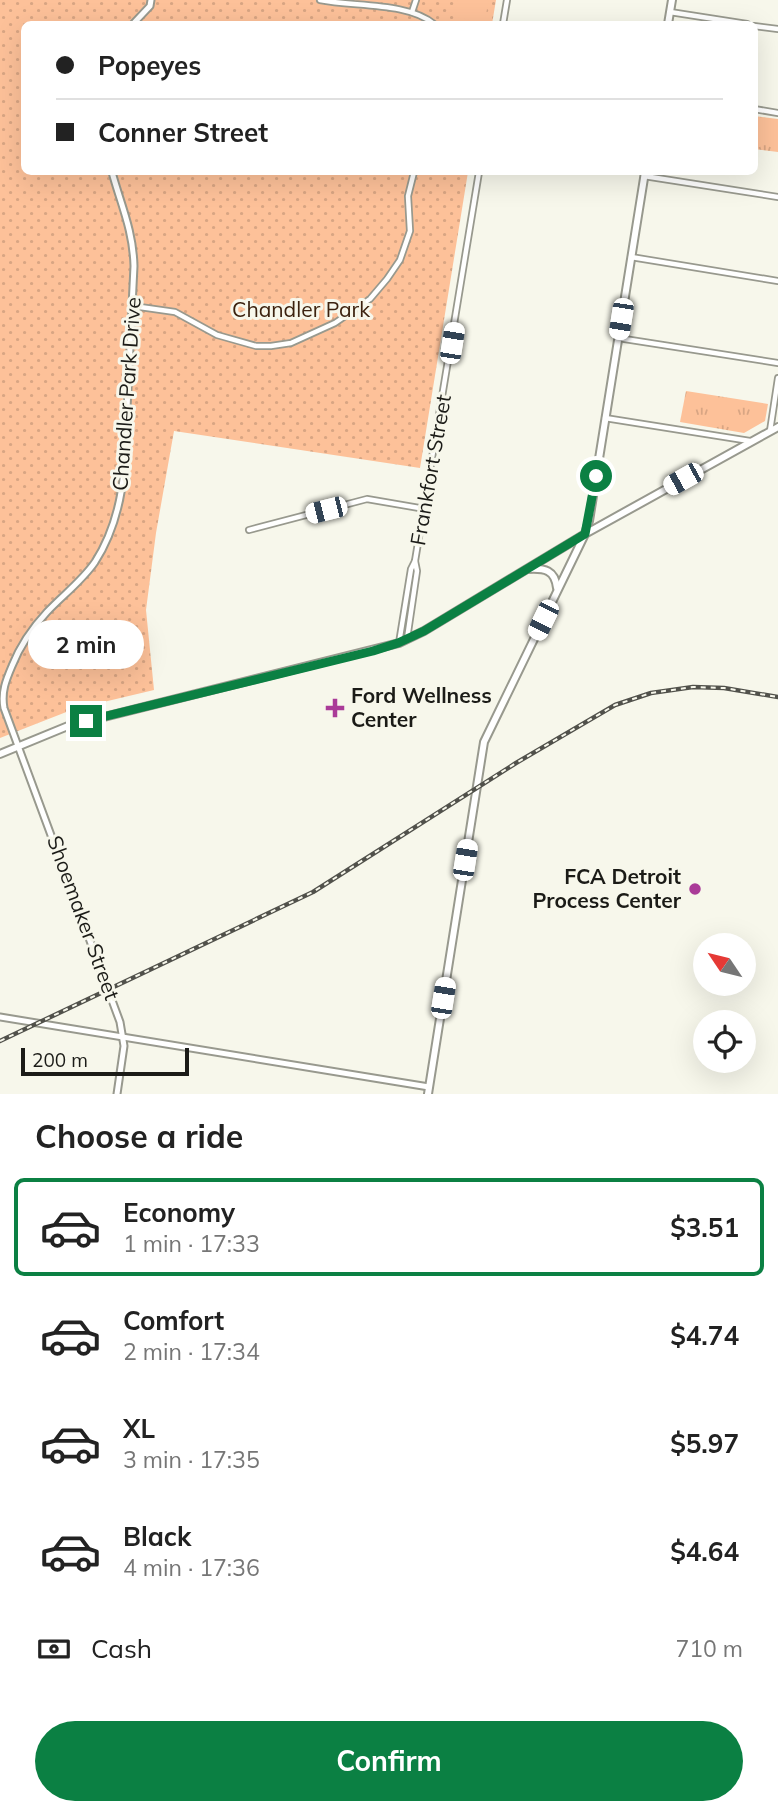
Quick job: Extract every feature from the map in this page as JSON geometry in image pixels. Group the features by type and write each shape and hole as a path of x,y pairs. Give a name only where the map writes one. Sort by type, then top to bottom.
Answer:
{"main road":[{"path":"668,21 672,0"},
{"path":"428,1091 484,741 585,534 644,175"},
{"path":"0,754 77,724 407,640 585,534 778,427"},
{"path":"526,570 540,568 551,572 556,579 558,591"}],"street":[{"path":"135,21 150,3 158,0"},
{"path":"320,0 412,12 430,21"},
{"path":"412,12 416,0"},
{"path":"504,21 507,0"},
{"path":"670,12 728,21"},
{"path":"758,26 778,29"},
{"path":"758,110 778,113"},
{"name":"Chandler Park Drive","path":"19,747 2,699 11,668 37,624 78,583 94,562 110,534 120,502 133,306 133,241 113,175"},
{"path":"133,306 175,312 217,335 256,346 291,343 335,323 370,299 400,260 410,231 408,196 413,175"},
{"name":"Frankfort Street","path":"415,561 479,175"},
{"path":"650,175 778,197"},
{"path":"631,257 778,281"},
{"path":"618,338 778,363"},
{"path":"769,431 778,378"},
{"path":"606,418 751,442"},
{"path":"249,530 367,499 425,509"},
{"path":"407,640 417,571 415,561"},
{"path":"398,643 411,569 415,561"},
{"name":"Shoemaker Street","path":"19,747 120,1022 123,1038 117,1094"},
{"path":"0,1017 428,1091"}],"green space":[{"name":"Chandler Park","path":"0,0 496,0 492,21 21,21 21,175 468,175 420,468 174,431 146,610 154,690 74,709 0,738"},
{"path":"458,0 489,0 484,21 455,17"},
{"path":"758,116 778,119 778,152 758,150"},
{"path":"686,391 768,404 765,421 744,433 680,422"}],"railway":[{"path":"0,1041 313,892 516,763 615,705 651,693 693,687 724,688 778,697"}],"place":[{"name":"Ford Wellness Center","path":"335,708"},
{"name":"FCA Detroit Process Center","path":"695,889"}],"route":[{"path":"86,721 373,651 424,631 585,534 596,476"}]}
